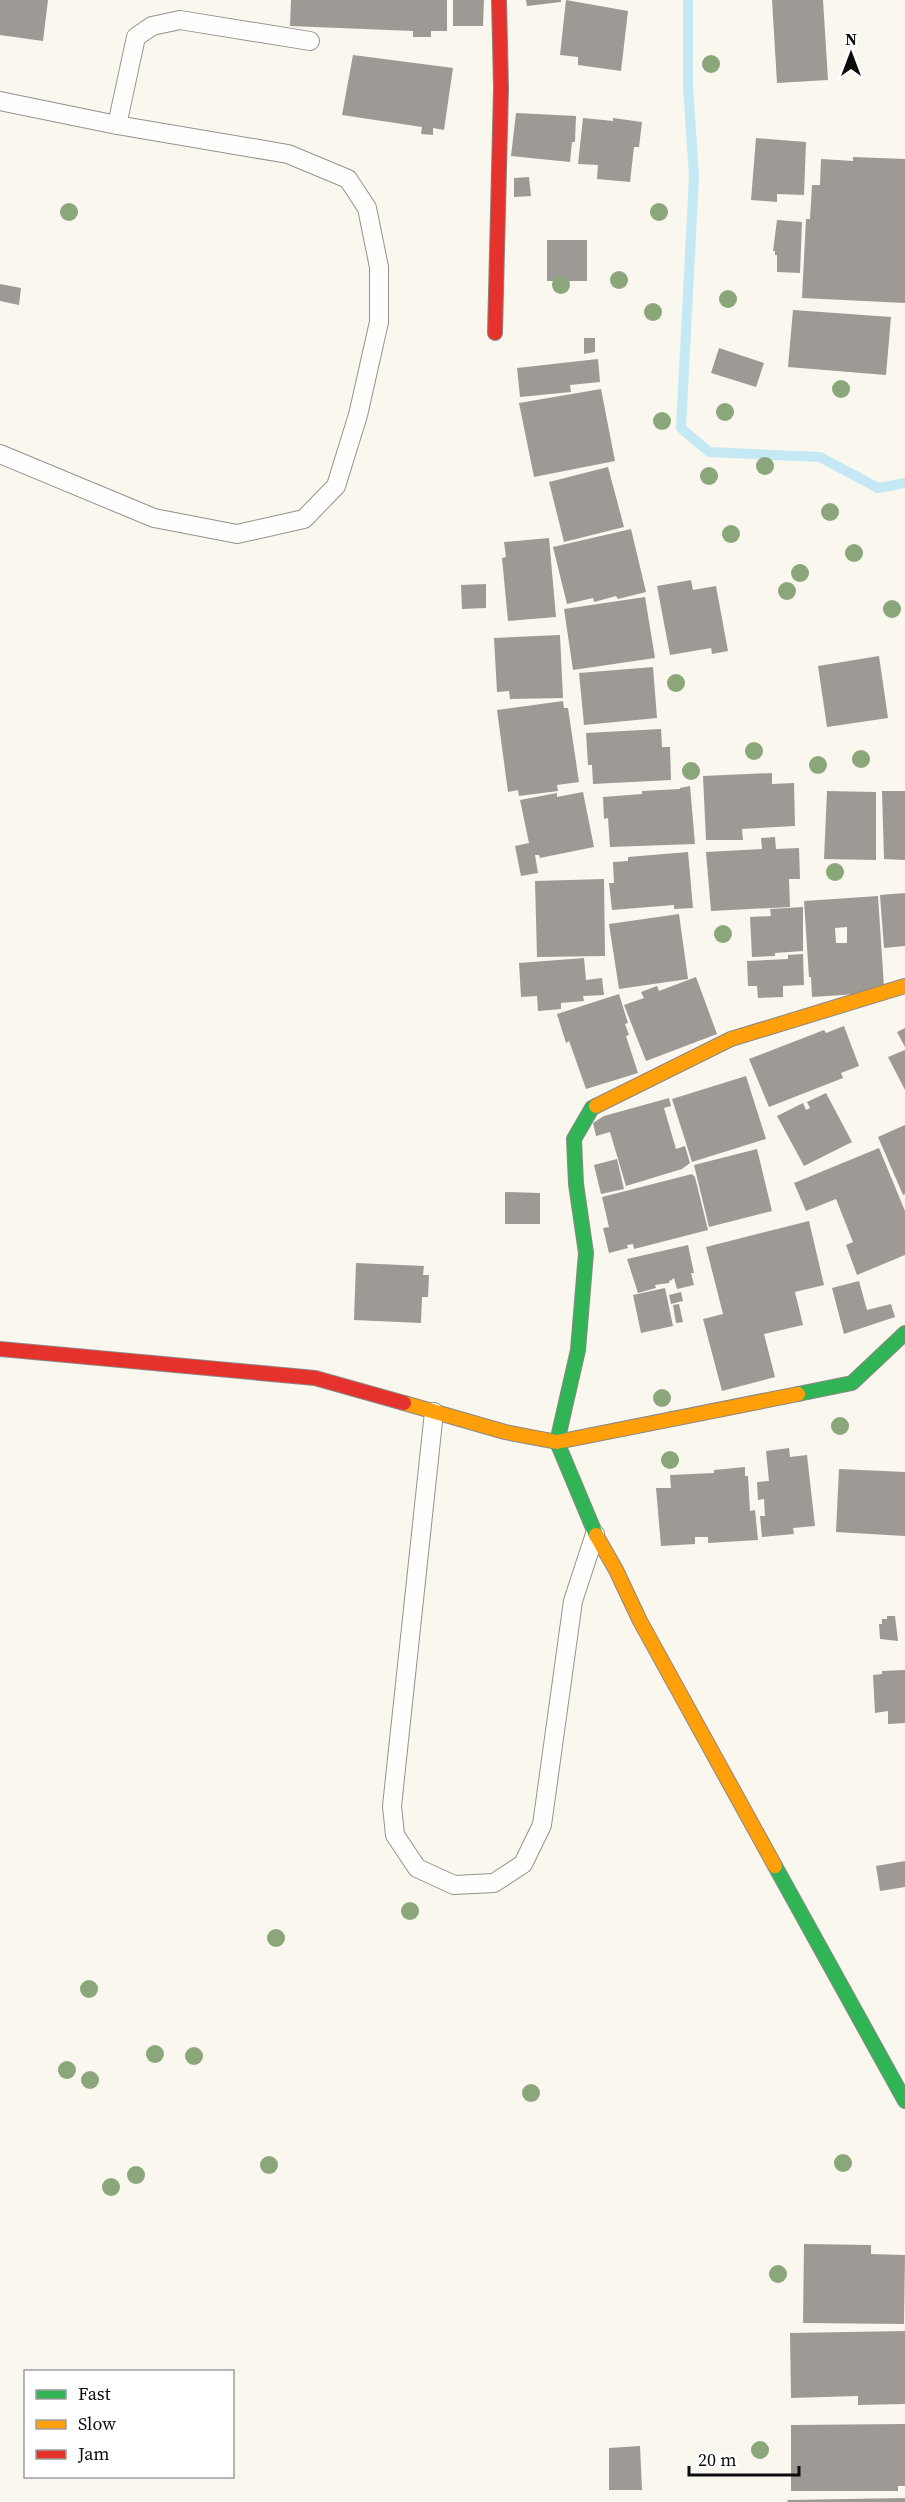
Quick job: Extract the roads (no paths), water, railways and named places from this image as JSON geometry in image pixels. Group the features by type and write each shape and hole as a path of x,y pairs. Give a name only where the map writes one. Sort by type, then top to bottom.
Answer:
{"street":[{"path":"495,333 501,88 499,0"},
{"path":"905,987 731,1039 592,1108 574,1139 576,1185 586,1253 578,1350 556,1442 595,1534 616,1570 640,1621 905,2101"},
{"path":"0,1350 315,1378 505,1432 556,1442 852,1383 905,1333"}],"lane":[{"path":"117,125 136,37 152,26 180,20 310,41"},
{"path":"0,101 117,125 288,154 348,179 367,208 379,267 379,322 358,416 336,486 304,519 237,534 154,518 0,454"},
{"path":"434,1412 392,1806 395,1834 417,1868 454,1885 494,1883 523,1864 542,1826 573,1601 595,1534"}],"waterway":[{"path":"688,0 688,86 694,177 681,428 709,452 820,457 878,488 905,483"}]}
